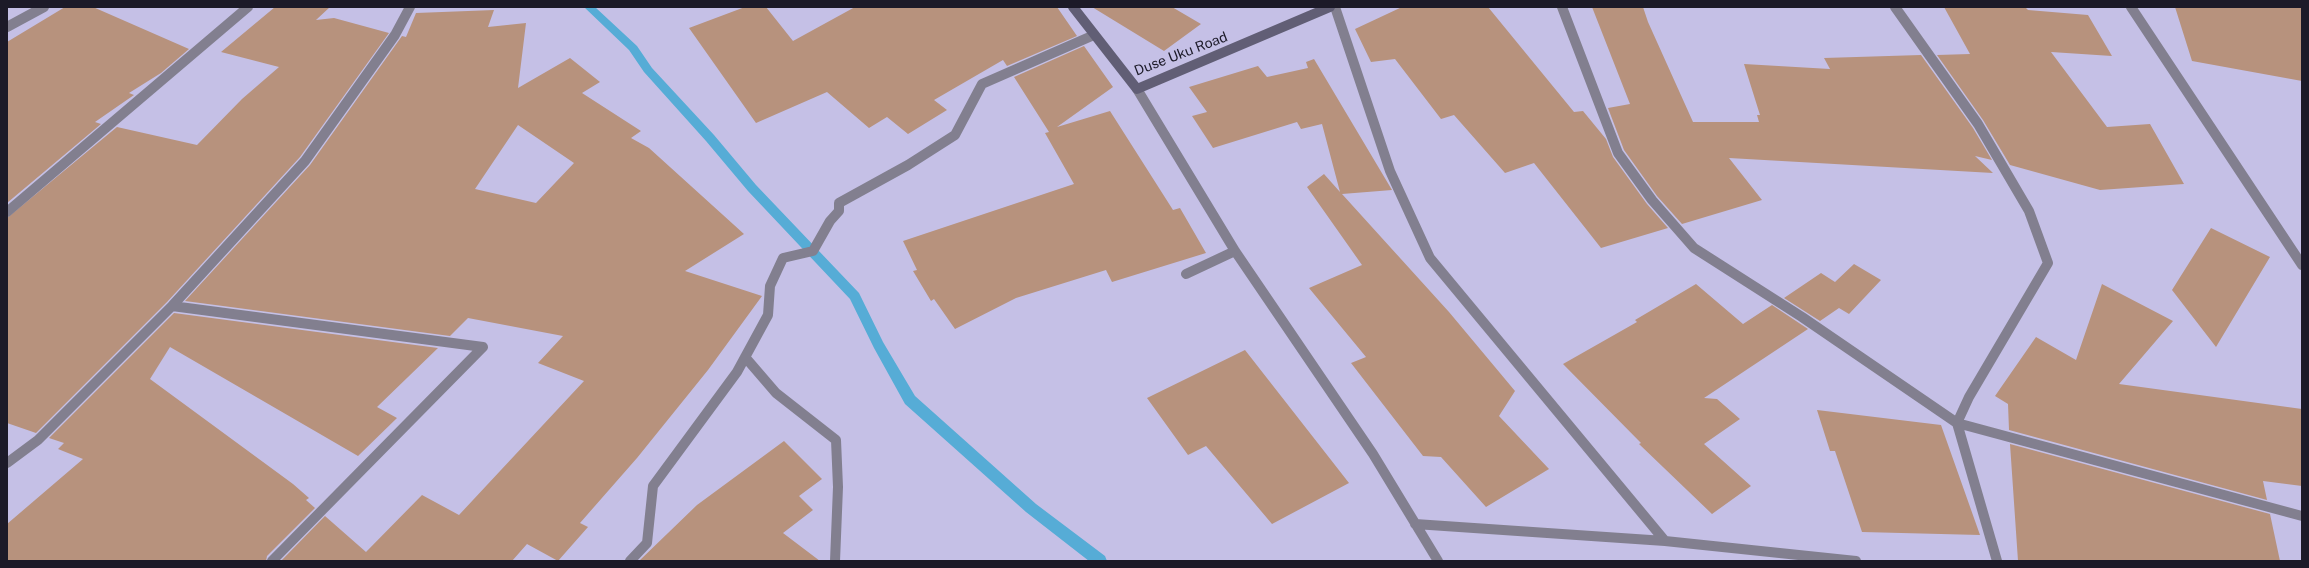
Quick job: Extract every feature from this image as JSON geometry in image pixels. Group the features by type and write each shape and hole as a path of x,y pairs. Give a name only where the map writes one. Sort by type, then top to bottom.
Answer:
{"street":[{"path":"7,27 44,7"},
{"path":"7,212 248,7"},
{"path":"7,463 38,440 172,306 305,162 395,35 410,7"},
{"name":"Duse Uku Road","path":"1073,7 1137,89 1330,7"},
{"path":"1336,7 1390,171 1430,258 1665,541"},
{"path":"1562,7 1618,153 1652,200 1694,248 1802,317 1957,423 2302,516"},
{"path":"1895,7 1978,124 2029,211 2048,263 1969,397 1957,423 1997,561"},
{"path":"2131,7 2302,265"},
{"path":"630,561 647,543 653,486 737,372 768,315 770,286 783,258 813,252 830,221 839,211 839,203 908,166 955,135 982,84 1094,35"},
{"path":"1137,89 1235,252 1373,454 1438,561"},
{"path":"1186,274 1235,252"},
{"path":"172,306 483,347 272,561"},
{"path":"745,357 776,393 836,440 838,488 835,561"},
{"path":"1415,524 1665,541 1856,561"}],"building":[{"path":"65,7 93,7 189,49 161,73 129,93 134,95 95,122 101,124 7,203 7,42"},
{"path":"275,7 330,7 316,20 334,18 389,33 300,157 167,302 36,433 7,423 7,218 117,127 197,145 242,99 279,67 221,52"},
{"path":"745,7 766,7 793,41 855,7 1057,7 1077,36 1007,66 1003,60 934,100 947,110 908,134 887,117 869,128 827,92 756,123 689,28"},
{"path":"1092,7 1172,7 1201,24 1164,51"},
{"path":"1402,7 1488,7 1574,112 1583,111 1606,139 1613,157 1647,204 1668,228 1601,248 1534,163 1505,173 1454,115 1441,119 1395,59 1371,62 1355,29"},
{"path":"1592,7 1643,7 1648,22 1693,122 1759,122 1757,115 1760,115 1744,64 1830,69 1824,58 1921,55 1973,128 1992,160 1975,156 1993,173 1729,158 1762,200 1682,224 1657,196 1624,150 1608,108 1630,104"},
{"path":"1944,7 2026,8 2028,10 2088,15 2112,56 2051,52 2107,127 2150,124 2184,184 2100,190 2010,165 1983,120 1937,55 1970,54"},
{"path":"2175,7 2302,7 2302,81 2192,61"},
{"path":"494,10 488,27 526,23 518,88 570,58 600,82 582,93 641,131 631,138 649,148 744,234 685,271 762,296 708,370 637,458 580,523 588,527 558,561 527,544 512,561 281,561 325,516 366,552 422,495 459,515 584,381 538,363 563,336 468,318 450,336 185,301 310,165 402,36 406,37 416,13","holes":["518,125 574,163 536,203 475,189"]},
{"path":"1084,46 1113,87 1057,127 1110,111 1173,210 1180,208 1206,253 1112,282 1106,270 1016,298 955,329 934,299 931,301 913,271 917,270 903,241 1074,184 1045,133 1049,132 1014,77"},
{"path":"1314,59 1392,190 1342,194 1449,312 1515,391 1499,416 1549,469 1486,507 1441,457 1423,456 1351,363 1366,357 1309,288 1362,265 1307,187 1324,174 1340,192 1322,124 1301,129 1297,122 1213,148 1192,116 1207,112 1189,87 1258,66 1267,77 1308,68 1306,62"},
{"path":"2211,228 2270,257 2216,347 2172,290"},
{"path":"1854,264 1881,280 1849,314 1839,308 1820,321 1784,298 1821,273 1835,282"},
{"path":"1696,284 1743,324 1772,305 1808,329 1704,398 1717,399 1740,419 1704,444 1751,486 1712,514 1639,444 1641,443 1563,364 1637,322 1635,320"},
{"path":"2102,284 2173,321 2119,384 2302,409 2302,486 2263,481 2267,500 2009,430 2008,404 1995,396 2036,337 2076,360"},
{"path":"174,313 438,348 377,407 397,418 358,456 170,347 150,379 293,484 309,498 306,500 315,508 267,556 266,561 7,561 7,524 83,459 58,449 64,443 49,438"},
{"path":"1245,350 1349,483 1272,524 1206,446 1188,455 1147,398"},
{"path":"1817,410 1941,425 1980,535 1862,532 1835,451 1830,451"},
{"path":"784,441 822,479 799,496 813,510 783,533 820,561 639,561 697,505"},
{"path":"2010,444 2270,514 2280,561 2018,561"}],"waterway":[{"path":"589,7 633,48 648,70 710,138 752,188 855,296 878,344 910,400 1031,508 1100,561"}]}
